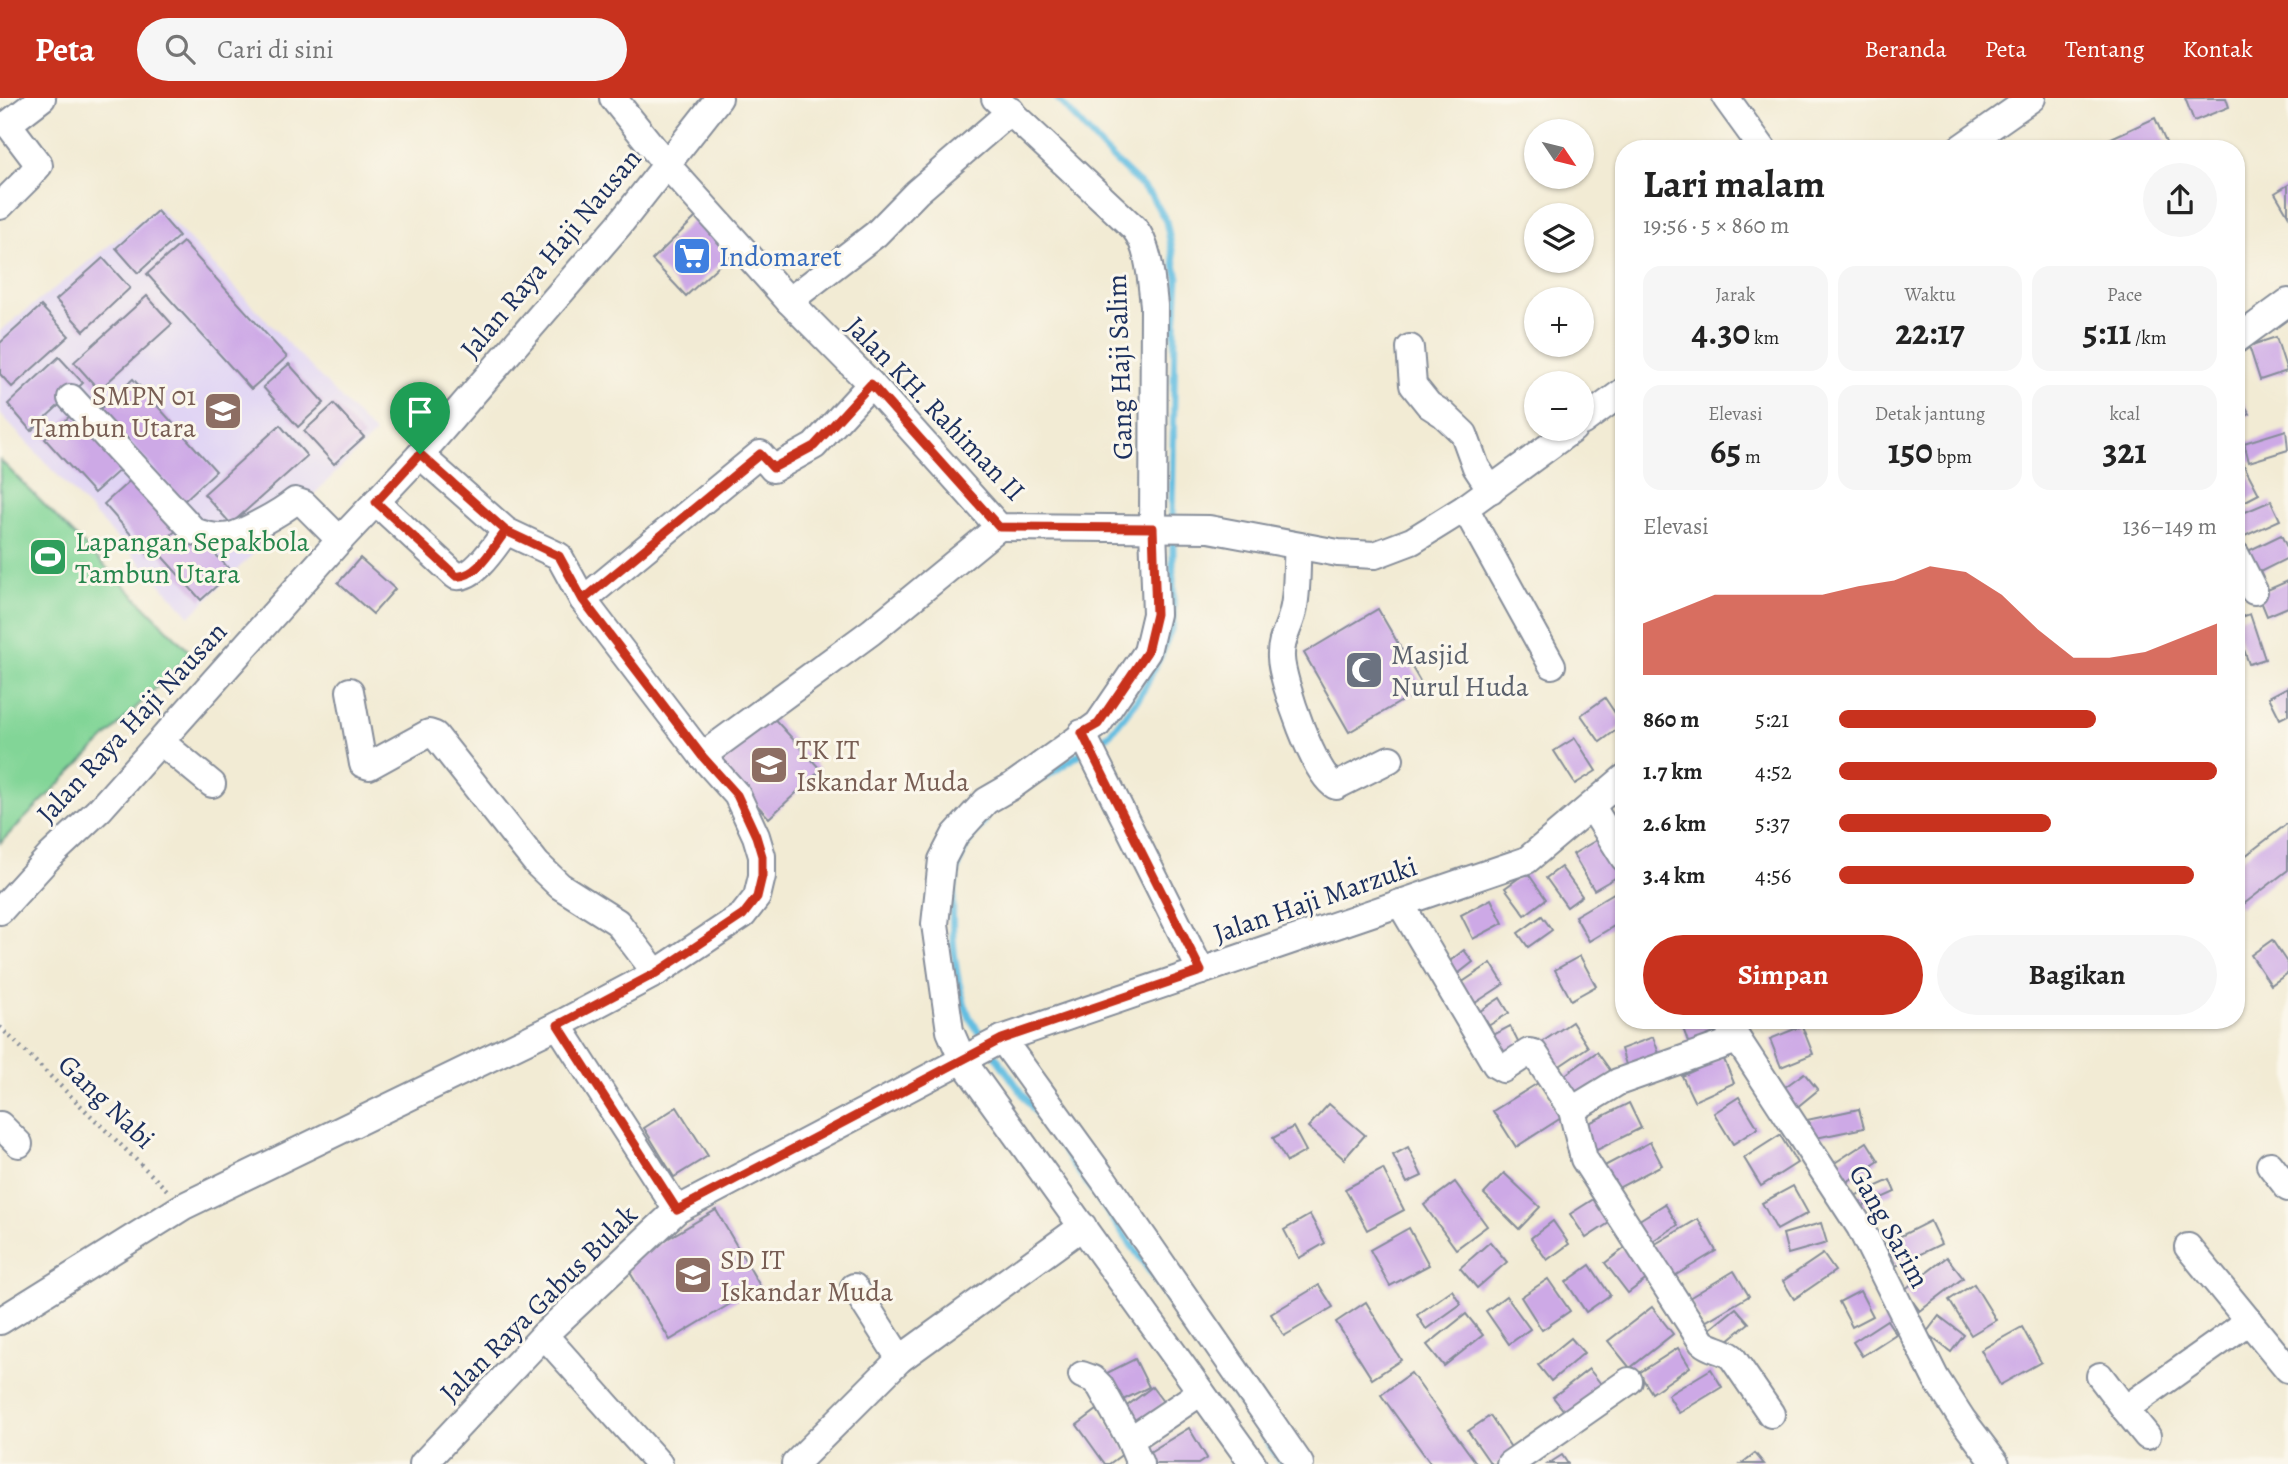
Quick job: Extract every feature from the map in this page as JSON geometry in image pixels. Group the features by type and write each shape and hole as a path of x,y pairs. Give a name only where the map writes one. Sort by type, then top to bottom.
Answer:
{"street":[{"path":"0,206 39,165 4,119 42,98"},
{"name":"Jalan KH. Rahiman II","path":"613,98 667,164 789,301 871,384 999,527 1209,529 1338,554 1375,555 1412,541 1465,508 1557,441"},
{"name":"Jalan Raya Haji Nausan","path":"0,911 50,856 100,809 198,697 420,454 619,225 719,98"},
{"path":"1726,98 1756,140"},
{"path":"1972,140 2032,98"},
{"path":"789,301 876,233 1003,104"},
{"name":"Gang Haji Salim","path":"1003,104 1134,228 1142,240 1151,276 1154,305 1153,528 1156,614 1147,652 1098,724 1012,786 986,801 955,835 942,860 935,924 950,1031 963,1061 1253,1464"},
{"path":"2245,333 2288,302"},
{"path":"1410,348 1413,385 1418,394 1464,434 1476,467 1491,490"},
{"path":"583,600 760,454 773,468 814,446 871,384"},
{"path":"71,398 194,531 219,538 233,536 277,516 295,501 304,504 340,540"},
{"path":"1594,413 1615,398"},
{"path":"0,1321 184,1206 558,1025 656,973 743,915 757,897 762,876 762,856 737,795 702,756 583,600 559,556 506,531 420,454"},
{"path":"376,502 456,576 464,577 472,573 506,531"},
{"path":"1465,508 1552,665"},
{"path":"702,756 871,632 999,527"},
{"path":"1297,547 1293,611 1282,640 1280,659 1291,703 1314,757 1328,782 1336,786 1390,759"},
{"path":"2245,573 2254,591"},
{"path":"350,691 363,764 369,766 429,733 435,735 537,864 560,886 617,922 656,973"},
{"path":"1082,733 1201,971"},
{"path":"161,742 212,785"},
{"name":"Jalan Haji Marzuki","path":"1002,1039 1527,860 1615,786"},
{"path":"1592,807 1615,844"},
{"path":"1400,903 1496,1065 1503,1069 1529,1052 1534,1053 1572,1110 1578,1144 1584,1159 1695,1331 1707,1347 1732,1357 1771,1414"},
{"path":"558,1025 677,1210"},
{"path":"1572,1110 1618,1082 1731,1030"},
{"name":"Gang Sarim","path":"1731,1030 1860,1227 1935,1377 1996,1464"},
{"path":"1002,1039 1104,1180 1300,1464"},
{"name":"Jalan Raya Gabus Bulak","path":"423,1464 544,1335 677,1210 1002,1039"},
{"path":"0,1125 19,1144"},
{"path":"2270,1165 2288,1188"},
{"path":"795,1464 900,1359 1083,1226"},
{"path":"2188,1247 2288,1368"},
{"path":"854,1287 900,1359"},
{"path":"2125,1409 2249,1321"},
{"path":"544,1335 659,1464"},
{"path":"1082,1376 1093,1379 1100,1386 1140,1464"},
{"path":"2100,1376 2147,1436"},
{"path":"1510,1464 1629,1381"},
{"path":"1130,1440 1201,1392"}],"path":[{"name":"Gang Nabi","path":"0,1027 184,1206"}],"shaded area":[{"name":"SMPN 01 Tambun Utara","path":"158,207 375,434 190,616 0,414 0,374 13,387 68,336 41,306 0,343 0,331","holes":["183,242 287,357 252,389 148,273","103,258 130,289 84,330 56,300","148,296 172,324 99,390 75,362","289,364 324,403 298,426 264,388","133,379 216,471 184,501 101,409","334,404 364,437 334,464 305,431","73,414 122,468 94,493","279,426 307,456 232,524 204,494","135,476 149,554 104,505","159,553 231,572 201,600"]}],"green space":[{"name":"Lapangan Sepakbola Tambun Utara","path":"0,460 191,653 0,843"}],"building":[{"path":"2185,98 2226,98 2229,107 2194,121"},
{"path":"2155,118 2165,140 2110,140"},
{"path":"2288,185 2288,215 2275,193"},
{"path":"157,211 179,236 138,273 116,248"},
{"name":"Indomaret","path":"697,216 732,253 686,296 652,260"},
{"path":"183,242 287,357 251,389 147,274"},
{"path":"103,258 130,288 84,331 56,300"},
{"path":"147,296 172,324 99,390 74,362"},
{"path":"41,306 69,336 12,387 0,374 0,343"},
{"path":"2276,337 2287,371 2260,380 2249,346"},
{"path":"59,357 83,383 31,431 8,404"},
{"path":"289,364 324,403 298,427 263,387"},
{"path":"133,379 216,471 184,501 100,409"},
{"path":"334,404 364,437 334,464 304,431"},
{"path":"73,413 122,468 94,493 45,439"},
{"path":"280,425 307,456 231,524 204,494"},
{"path":"2286,430 2288,450 2249,462 2245,443"},
{"path":"2245,468 2259,494 2245,501"},
{"path":"135,476 181,526 149,555 104,504"},
{"path":"2271,501 2280,520 2245,536 2245,512"},
{"path":"189,526 232,572 201,600 159,553"},
{"path":"2281,535 2288,549 2288,558 2256,574 2246,552"},
{"path":"360,558 395,589 373,614 338,583"},
{"path":"2288,581 2288,607 2267,616 2258,594"},
{"name":"Masjid Nurul Huda","path":"1378,609 1424,688 1349,732 1304,653"},
{"path":"2250,614 2265,659 2249,664 2245,653 2245,616"},
{"path":"2288,687 2288,715 2280,719 2269,697"},
{"path":"1605,698 1615,713 1615,731 1600,742 1581,715"},
{"name":"TK IT Iskandar Muda","path":"769,713 821,770 769,818 716,761"},
{"path":"1575,738 1596,771 1575,784 1554,751"},
{"path":"2288,823 2288,870 2245,903 2245,856"},
{"path":"1600,838 1615,863 1615,878 1594,890 1573,854"},
{"path":"1561,867 1582,896 1567,907 1546,878"},
{"path":"1527,872 1546,899 1525,915 1505,888"},
{"path":"1615,892 1615,925 1589,941 1575,916"},
{"path":"1491,899 1503,923 1473,939 1461,915"},
{"path":"1542,916 1552,930 1528,947 1518,933"},
{"path":"2272,940 2288,964 2288,973 2271,985 2251,955"},
{"path":"1464,950 1473,962 1450,980 1441,968"},
{"path":"1580,956 1596,986 1571,1000 1555,970"},
{"path":"1491,963 1504,984 1466,1009 1452,989"},
{"path":"1500,998 1509,1013 1480,1031 1471,1017"},
{"path":"1572,1022 1588,1047 1555,1069 1539,1044"},
{"path":"1510,1026 1520,1046 1497,1059 1486,1039"},
{"path":"1683,1029 1722,1029 1725,1037 1691,1050"},
{"path":"1795,1029 1803,1029 1813,1054 1781,1067 1770,1039"},
{"path":"1653,1037 1662,1062 1629,1074 1621,1049"},
{"path":"1597,1052 1613,1074 1574,1102 1558,1080"},
{"path":"1723,1057 1734,1083 1694,1101 1682,1076"},
{"path":"1804,1073 1818,1090 1791,1112 1777,1093"},
{"path":"1538,1083 1561,1118 1516,1147 1493,1111"},
{"path":"1739,1097 1758,1128 1733,1144 1714,1113"},
{"path":"1629,1103 1641,1128 1589,1154 1577,1129"},
{"path":"1329,1104 1365,1135 1344,1159 1308,1127"},
{"path":"677,1107 708,1156 674,1177 644,1128"},
{"path":"1859,1109 1864,1128 1811,1139 1807,1120"},
{"path":"1293,1127 1306,1151 1287,1162 1273,1138"},
{"path":"1780,1135 1797,1163 1761,1186 1744,1158"},
{"path":"1650,1142 1662,1165 1607,1194 1595,1171"},
{"path":"1867,1142 1879,1161 1842,1185 1830,1166"},
{"path":"1408,1147 1422,1176 1407,1183 1393,1155"},
{"path":"1383,1169 1404,1210 1367,1230 1345,1189"},
{"path":"1504,1173 1540,1207 1519,1229 1484,1194"},
{"path":"1890,1180 1895,1192 1857,1209 1852,1197"},
{"path":"1455,1182 1487,1226 1456,1249 1424,1205"},
{"path":"1793,1186 1808,1213 1777,1230 1762,1203"},
{"path":"1597,1197 1612,1221 1586,1238 1570,1214"},
{"path":"1665,1204 1678,1225 1646,1245 1633,1224"},
{"name":"SD IT Iskandar Muda","path":"716,1210 760,1286 670,1340 625,1264"},
{"path":"1310,1215 1325,1243 1299,1258 1284,1230"},
{"path":"1698,1219 1716,1251 1671,1278 1652,1246"},
{"path":"1553,1221 1569,1244 1547,1260 1531,1238"},
{"path":"1930,1221 1941,1244 1896,1266 1885,1244"},
{"path":"1821,1223 1827,1243 1788,1254 1783,1234"},
{"path":"1409,1228 1429,1265 1390,1286 1370,1250"},
{"path":"1490,1242 1507,1262 1477,1288 1460,1268"},
{"path":"1625,1248 1648,1278 1628,1293 1605,1263"},
{"path":"1823,1254 1835,1271 1794,1299 1783,1281"},
{"path":"1947,1257 1963,1278 1920,1311 1904,1290"},
{"path":"1590,1265 1610,1295 1586,1312 1566,1282"},
{"path":"1734,1271 1749,1296 1703,1323 1689,1298"},
{"path":"1548,1279 1570,1311 1542,1330 1521,1297"},
{"path":"1974,1284 1996,1320 1971,1335 1949,1300"},
{"path":"1319,1285 1333,1307 1284,1336 1271,1314"},
{"path":"1452,1290 1461,1304 1426,1329 1417,1315"},
{"path":"1860,1291 1873,1316 1852,1327 1839,1302"},
{"path":"1506,1296 1530,1329 1509,1344 1486,1311"},
{"path":"1366,1302 1401,1360 1372,1379 1336,1322"},
{"path":"1652,1307 1673,1334 1630,1368 1608,1341"},
{"path":"1736,1308 1749,1323 1722,1345 1710,1329"},
{"path":"1466,1314 1483,1335 1444,1366 1427,1345"},
{"path":"1939,1316 1964,1335 1951,1352 1926,1333"},
{"path":"1887,1320 1896,1334 1862,1356 1853,1342"},
{"path":"2022,1327 2041,1362 2000,1385 1981,1350"},
{"path":"1571,1338 1584,1353 1551,1381 1538,1365"},
{"path":"1678,1348 1690,1367 1652,1393 1639,1373"},
{"path":"1135,1359 1149,1387 1117,1403 1103,1375"},
{"path":"1589,1369 1605,1389 1569,1417 1553,1397"},
{"path":"1711,1369 1722,1387 1679,1413 1668,1395"},
{"path":"1411,1373 1477,1464 1431,1464 1381,1395"},
{"path":"1152,1387 1164,1403 1135,1425 1123,1409"},
{"path":"1097,1410 1127,1451 1109,1464 1105,1464 1077,1425"},
{"path":"1490,1416 1514,1452 1496,1464 1491,1464 1468,1431"},
{"path":"1189,1428 1207,1458 1198,1464 1155,1464 1148,1453"},
{"path":"1755,1453 1764,1464 1741,1464"},
{"path":"1562,1455 1568,1464 1548,1464"}],"waterway":[{"path":"1057,98 1106,152 1151,195 1166,221 1178,278 1172,523"},
{"path":"1044,778 1110,734 1140,696 1173,624 1173,535"},
{"path":"984,822 968,843 956,875 953,939 964,1001 970,1018 985,1040"},
{"path":"991,1050 1135,1250 1283,1464"}],"place":[{"name":"Indomaret","path":"692,256"},
{"name":"SMPN 01 Tambun Utara","path":"223,411"},
{"name":"Lapangan Sepakbola Tambun Utara","path":"48,557"},
{"name":"Masjid Nurul Huda","path":"1364,670"},
{"name":"TK IT Iskandar Muda","path":"769,765"},
{"name":"SD IT Iskandar Muda","path":"693,1275"}],"route":[{"path":"420,454 376,502 456,576 464,577 472,573 506,531 559,556 583,600 760,454 773,468 814,446 871,384 999,527 1153,528 1156,614 1147,652 1098,724 1082,733 1201,971 1002,1039 677,1210 558,1025 656,973 743,915 757,897 762,876 762,856 756,836 737,795 702,756 583,600 559,556 506,531 420,454"}]}
